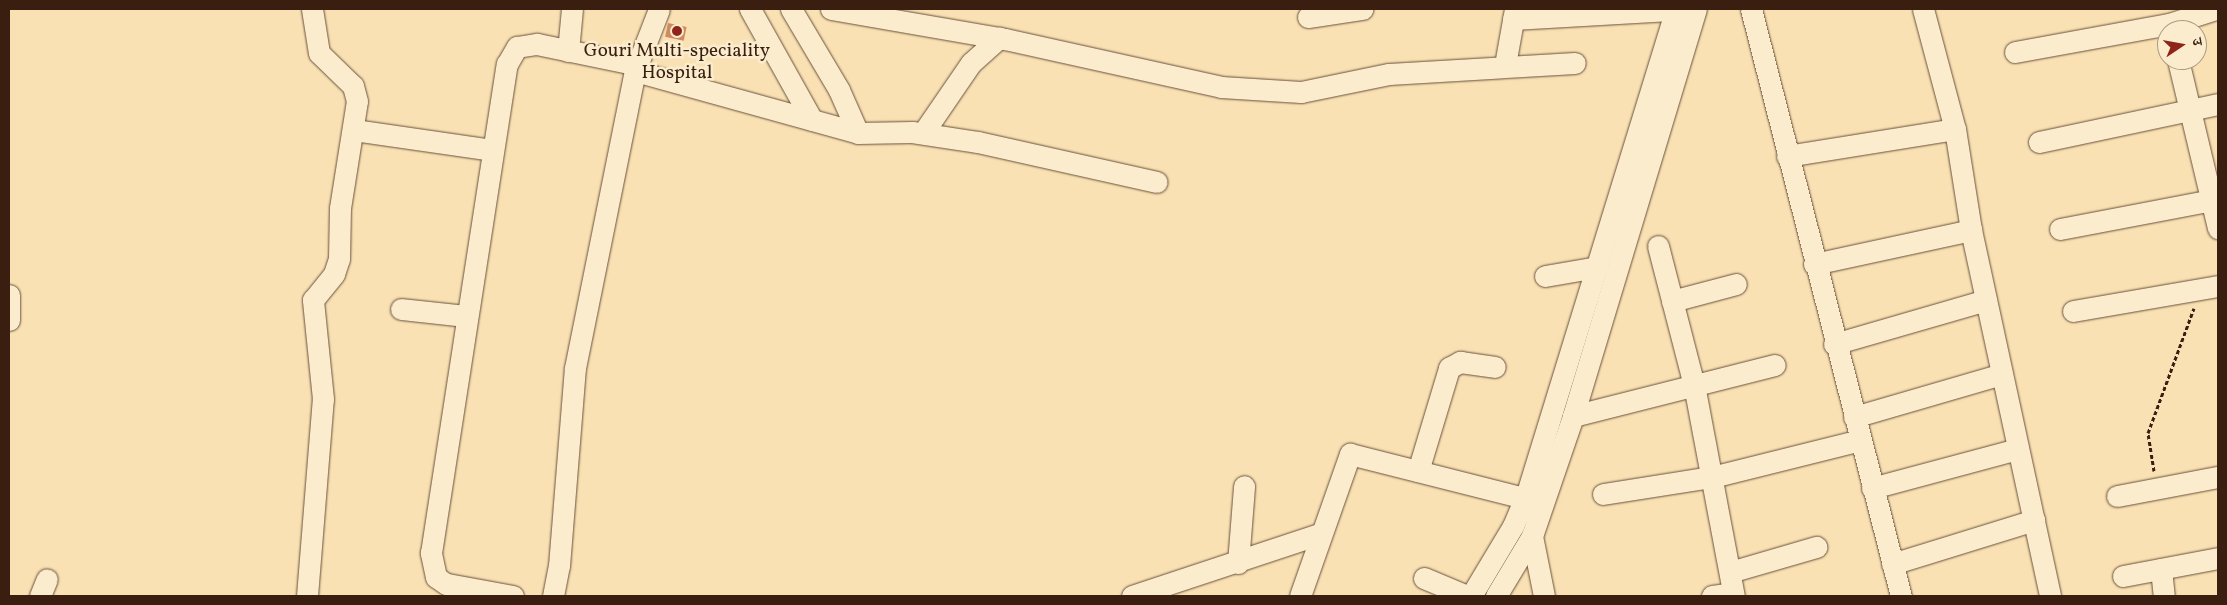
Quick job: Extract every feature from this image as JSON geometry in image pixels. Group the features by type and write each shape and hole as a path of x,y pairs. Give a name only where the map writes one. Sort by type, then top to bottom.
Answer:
{"street":[{"path":"307,596 322,399 313,300 334,274 339,258 340,208 354,130 357,101 353,86 319,53 312,9"},
{"path":"568,51 572,9"},
{"path":"552,596 559,566 575,368 637,68 660,9"},
{"path":"750,9 812,120"},
{"path":"791,9 839,90 858,133"},
{"path":"831,9 998,38 1221,87 1301,92 1389,74 1505,64 1575,63"},
{"path":"1308,17 1362,9"},
{"path":"1505,64 1514,14 1688,9"},
{"path":"1424,578 1469,596 1513,526 1524,498 1597,267 1688,9"},
{"path":"1496,596 1532,536 1573,416 1688,9"},
{"path":"1750,9 1834,344 1901,596"},
{"path":"1923,9 1954,129 1971,230 2050,596"},
{"path":"2172,20 2216,9"},
{"path":"2015,52 2157,23"},
{"path":"923,133 971,63 998,38"},
{"path":"513,596 446,584 436,578 432,569 430,553 492,150 511,53 517,47 537,44 637,68 858,133 923,133 978,142 1158,182"},
{"path":"2180,70 2215,199 2218,228"},
{"path":"2039,142 2218,104"},
{"path":"1787,156 1954,129"},
{"path":"354,130 492,150"},
{"path":"2060,229 2215,199"},
{"path":"1814,264 1971,230"},
{"path":"1658,246 1694,385 1734,595 1712,596"},
{"path":"1544,276 1597,267"},
{"path":"1672,301 1736,284"},
{"path":"2073,311 2210,287"},
{"path":"9,294 9,320"},
{"path":"1834,344 1986,300"},
{"path":"401,309 465,316"},
{"path":"1418,471 1449,368 1460,362 1495,367"},
{"path":"1573,416 1775,365"},
{"path":"1854,417 2002,374"},
{"path":"1604,494 1712,477 1860,440"},
{"path":"1872,488 2018,449"},
{"path":"1300,596 1320,534 1350,454 1524,498"},
{"path":"2117,496 2218,477"},
{"path":"1238,563 1244,486"},
{"path":"1892,564 2034,520"},
{"path":"1132,596 1238,563 1320,534"},
{"path":"1532,536 1544,596"},
{"path":"1730,572 1816,547"},
{"path":"2123,576 2218,558"},
{"path":"2161,569 2164,596"}],"path":[{"path":"2157,489 2148,433 2210,287"}],"building":[{"path":"668,23 687,27 684,41 665,37"}],"place":[{"name":"Gouri Multi-speciality Hospital","path":"677,31"}]}
